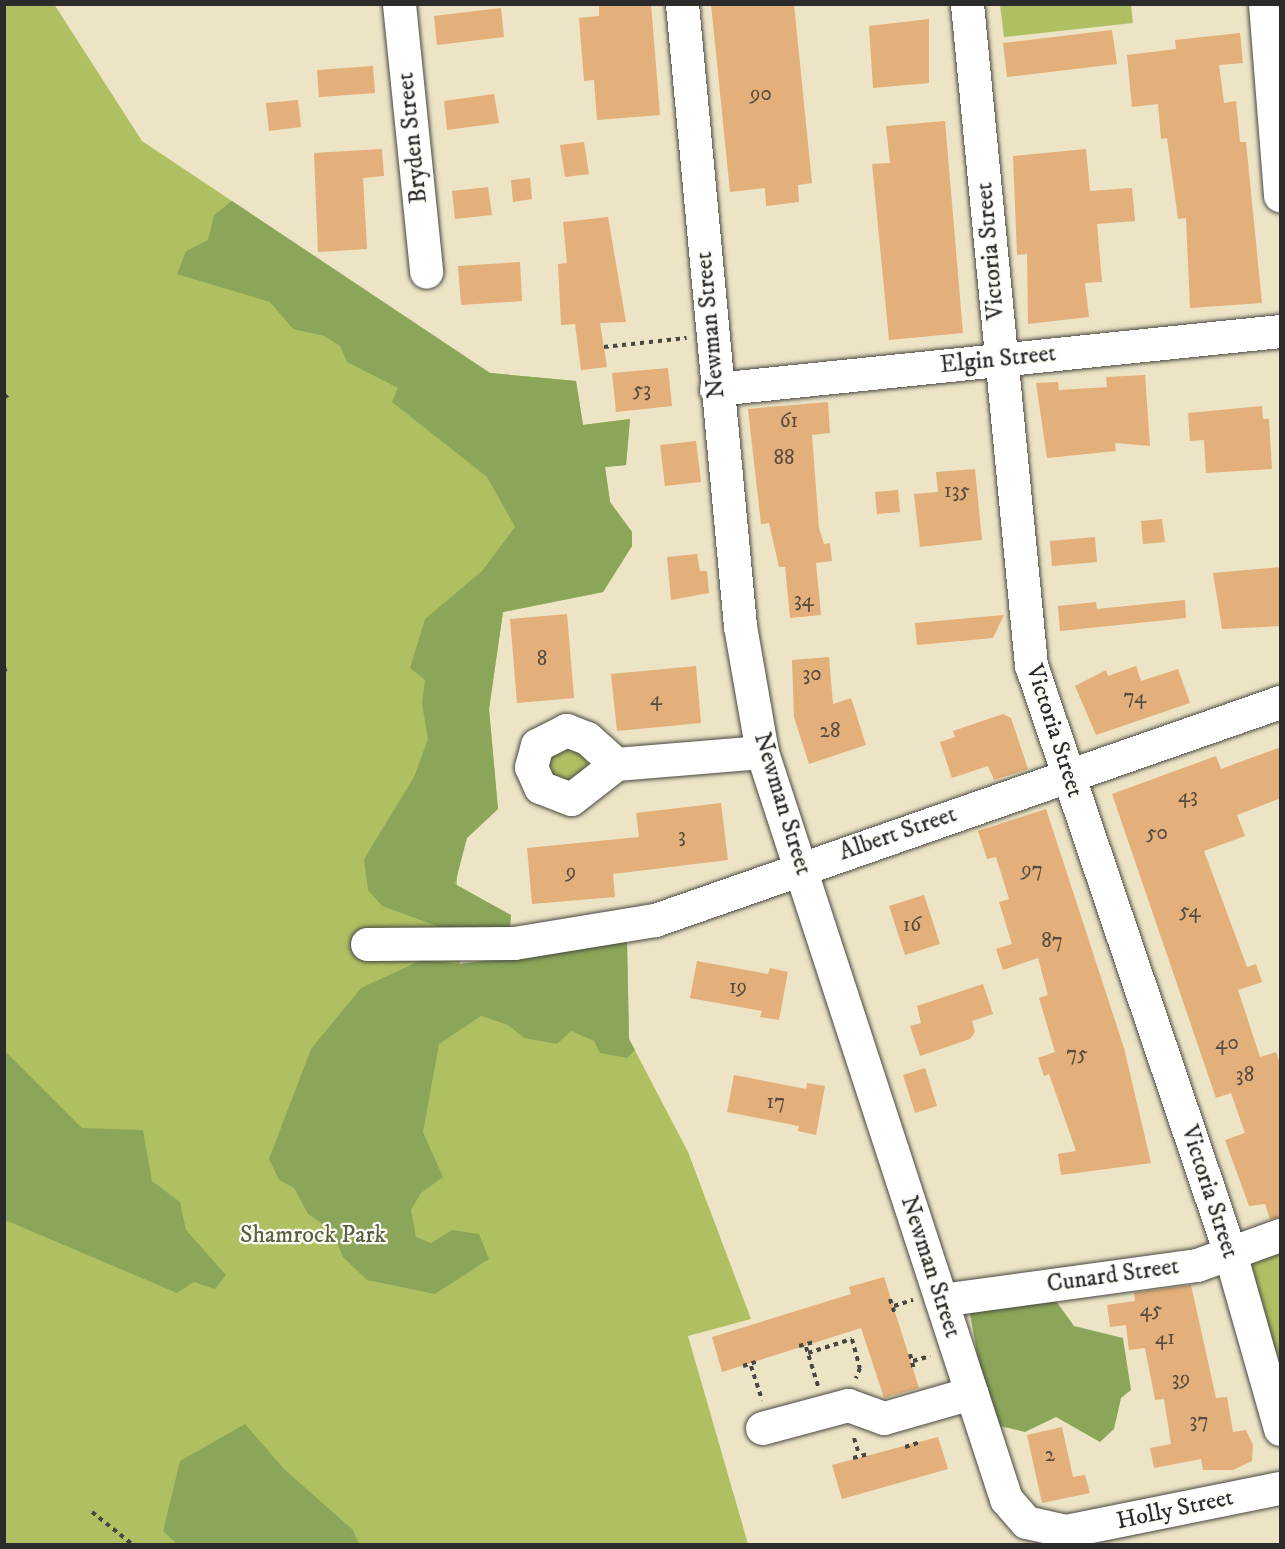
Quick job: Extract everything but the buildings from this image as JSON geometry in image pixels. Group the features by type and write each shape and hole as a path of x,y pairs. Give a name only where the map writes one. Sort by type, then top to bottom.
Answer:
{"street":[{"name":"Bryden Street","path":"399,4 426,272"},
{"name":"Newman Street","path":"682,4 716,389 740,626 762,752 1006,1500 1019,1517 1035,1526"},
{"name":"Victoria Street","path":"967,4 1030,655 1067,776 1230,1253 1281,1429"},
{"path":"1265,4 1281,195"},
{"name":"Elgin Street","path":"716,389 1281,331"},
{"name":"Albert Street","path":"367,944 514,943 610,931 801,868 1281,702"},
{"path":"616,764 762,752"},
{"name":"Cunard Street","path":"941,1300 1197,1265 1281,1235"},
{"path":"766,1427 836,1407 884,1419 971,1393"},
{"name":"Holly Street","path":"1035,1526 1077,1530 1281,1488"}],"path":[{"path":"604,347 712,336"},
{"path":"808,1353 852,1340 860,1368 836,1407"},
{"path":"806,1345 836,1407"},
{"path":"751,1364 766,1427"},
{"path":"92,1512 132,1545"}],"green space":[{"name":"Shamrock Park","path":"54,4 142,141 490,373 576,381 583,425 630,419 626,465 605,467 610,502 632,532 632,546 603,592 503,612 489,709 498,809 467,838 458,859 455,924 460,964 627,942 629,1039 688,1152 751,1319 688,1336 748,1544 5,1544 4,5"},
{"path":"1000,5 1131,5 1133,23 1004,37"},
{"path":"232,201 490,373 576,381 583,425 630,419 626,465 605,467 610,502 632,532 632,546 603,592 503,612 489,709 498,809 467,838 455,884 511,915 510,932 459,934 382,906 368,890 364,859 414,777 428,739 422,704 425,680 410,668 425,619 482,571 515,527 487,477 392,402 398,388 347,362 340,346 324,336 293,329 270,302 177,274 186,251 208,240 214,215"},
{"path":"563,744 584,755 587,763 585,772 565,785 546,769 548,753"},
{"path":"627,942 629,1039 635,1050 627,1058 600,1053 594,1041 571,1031 557,1044 524,1038 508,1025 481,1016 439,1044 423,1132 443,1177 421,1193 411,1210 416,1237 431,1243 452,1230 479,1234 489,1259 435,1294 367,1280 343,1257 332,1231 308,1214 294,1188 279,1180 269,1159 311,1049 361,988 422,960 460,964"},
{"path":"5,1051 82,1128 143,1130 152,1181 180,1202 186,1230 226,1275 215,1289 194,1282 177,1293 5,1220"},
{"path":"1280,1235 1280,1429 1230,1253"},
{"path":"1056,1301 1074,1326 1123,1338 1131,1390 1121,1398 1114,1429 1100,1442 1056,1417 1025,1432 1000,1426 982,1381 970,1314 978,1307"},
{"path":"245,1424 284,1469 353,1530 359,1544 177,1544 163,1531 180,1461"}]}
